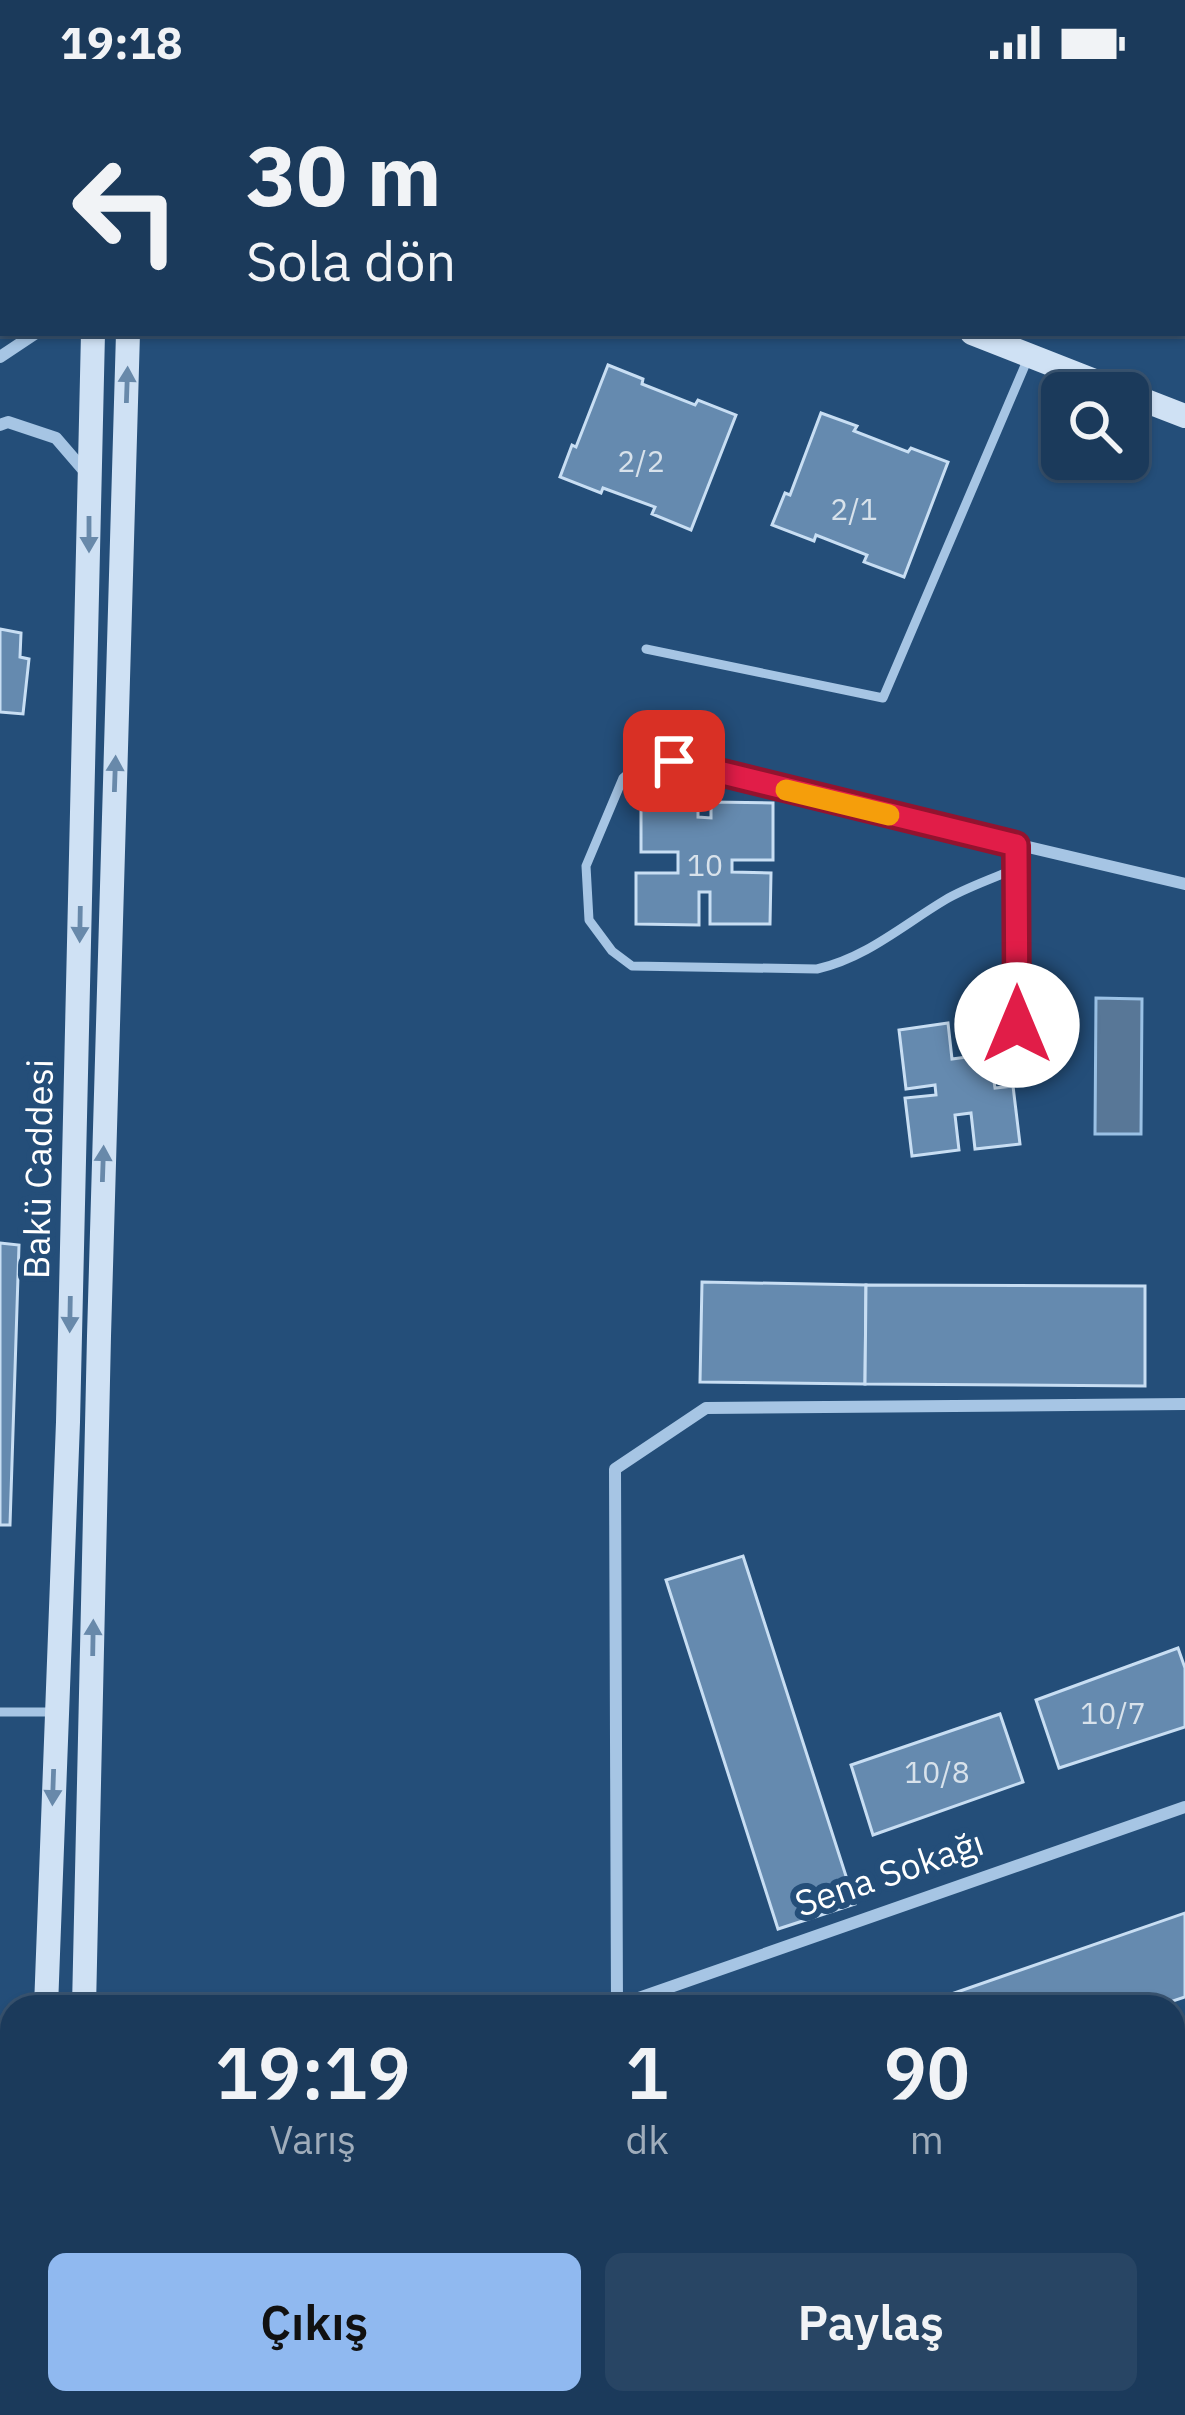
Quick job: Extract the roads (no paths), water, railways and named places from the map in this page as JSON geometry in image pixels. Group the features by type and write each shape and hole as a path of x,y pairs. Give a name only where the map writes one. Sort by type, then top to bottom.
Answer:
{"main road":[{"name":"Bakü Caddesi","path":"46,1995 68,1422 93,336"},
{"name":"Bakü Caddesi","path":"84,1995 128,336"},
{"path":"979,336 1070,372"},
{"path":"1149,403 1185,416"}],"street":[{"path":"0,357 32,336"},
{"path":"0,425 8,422 56,438 88,475"},
{"path":"693,768 1185,884"},
{"path":"616,1995 615,1469 706,1408 1185,1404"},
{"name":"Sena Sokağı","path":"650,1995 1185,1807"}],"lane":[{"path":"646,649 884,698 1029,356"},
{"path":"693,768 674,761 635,767 623,778 586,866 589,920 612,951 632,966 817,969 843,963 947,899 1016,868"},
{"path":"1016,845 1017,1025"},
{"path":"0,1712 56,1712"}]}
